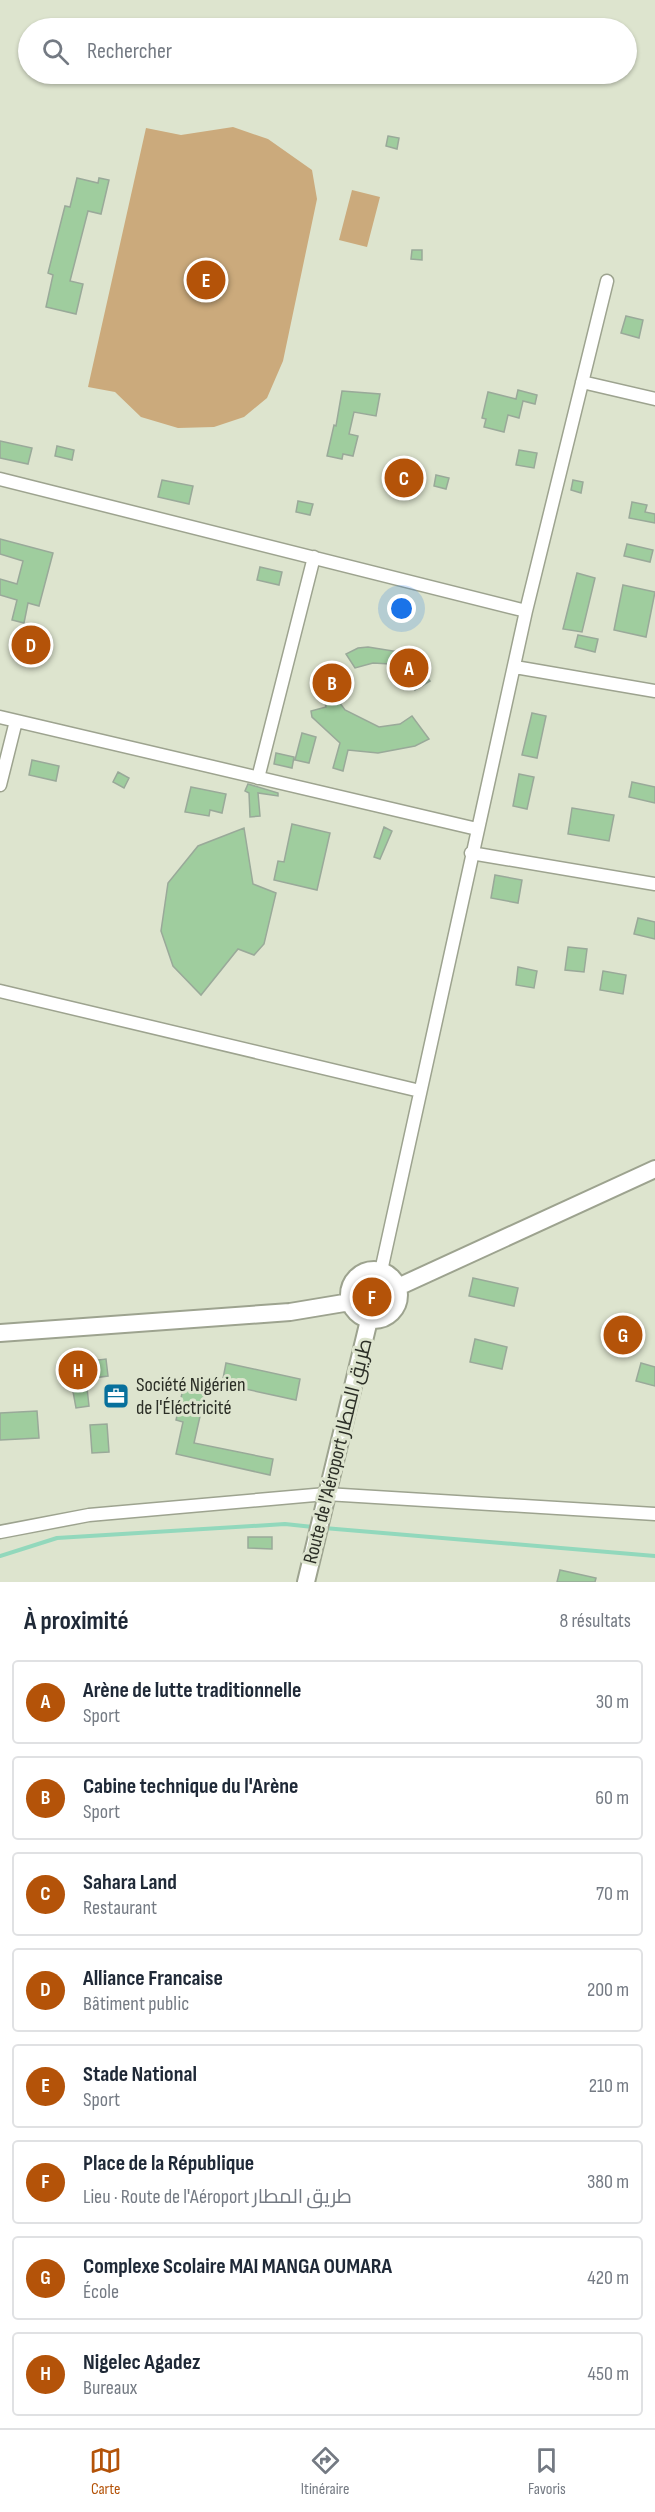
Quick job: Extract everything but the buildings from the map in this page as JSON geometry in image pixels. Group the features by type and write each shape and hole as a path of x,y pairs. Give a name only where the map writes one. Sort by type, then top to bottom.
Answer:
{"main road":[{"path":"398,1287 655,1169"},
{"path":"370,1271 381,1271 388,1275 398,1287 399,1298 396,1308 389,1316 379,1320 369,1320 354,1310 350,1302 353,1282 360,1275 370,1271"},
{"path":"0,1333 290,1312 350,1302"},
{"name":"Route de l'Aéroport طريق المطار","path":"306,1582 369,1320"}],"street":[{"path":"381,1271 526,610 608,281"},
{"path":"582,382 655,399"},
{"path":"0,478 526,610"},
{"path":"258,778 314,557"},
{"path":"515,667 655,691"},
{"path":"0,717 477,829"},
{"path":"0,786 16,721"},
{"path":"471,853 655,884"},
{"path":"0,991 420,1091"},
{"path":"0,1532 89,1515 326,1494 655,1514"}],"shaded area":[{"path":"233,127 268,139 312,170 317,199 283,361 267,398 244,417 214,427 178,428 141,417 115,392 88,387 146,128 181,135"},
{"path":"352,190 380,197 367,247 339,240"}],"waterway":[{"path":"0,1556 57,1538 285,1524 313,1527"},
{"path":"324,1528 655,1556"}],"place":[{"name":"Stade National","path":"206,280"},
{"name":"Sahara Land","path":"404,478"},
{"name":"Alliance Francaise","path":"31,645"},
{"name":"Arène de lutte traditionnelle","path":"409,668"},
{"name":"Cabine technique du l'Arène","path":"332,683"},
{"name":"Place de la République","path":"372,1297"},
{"name":"Complexe Scolaire MAI MANGA OUMARA","path":"623,1335"},
{"name":"Nigelec Agadez","path":"78,1370"},
{"name":"Société Nigérien de l'Éléctricité","path":"116,1396"}]}
